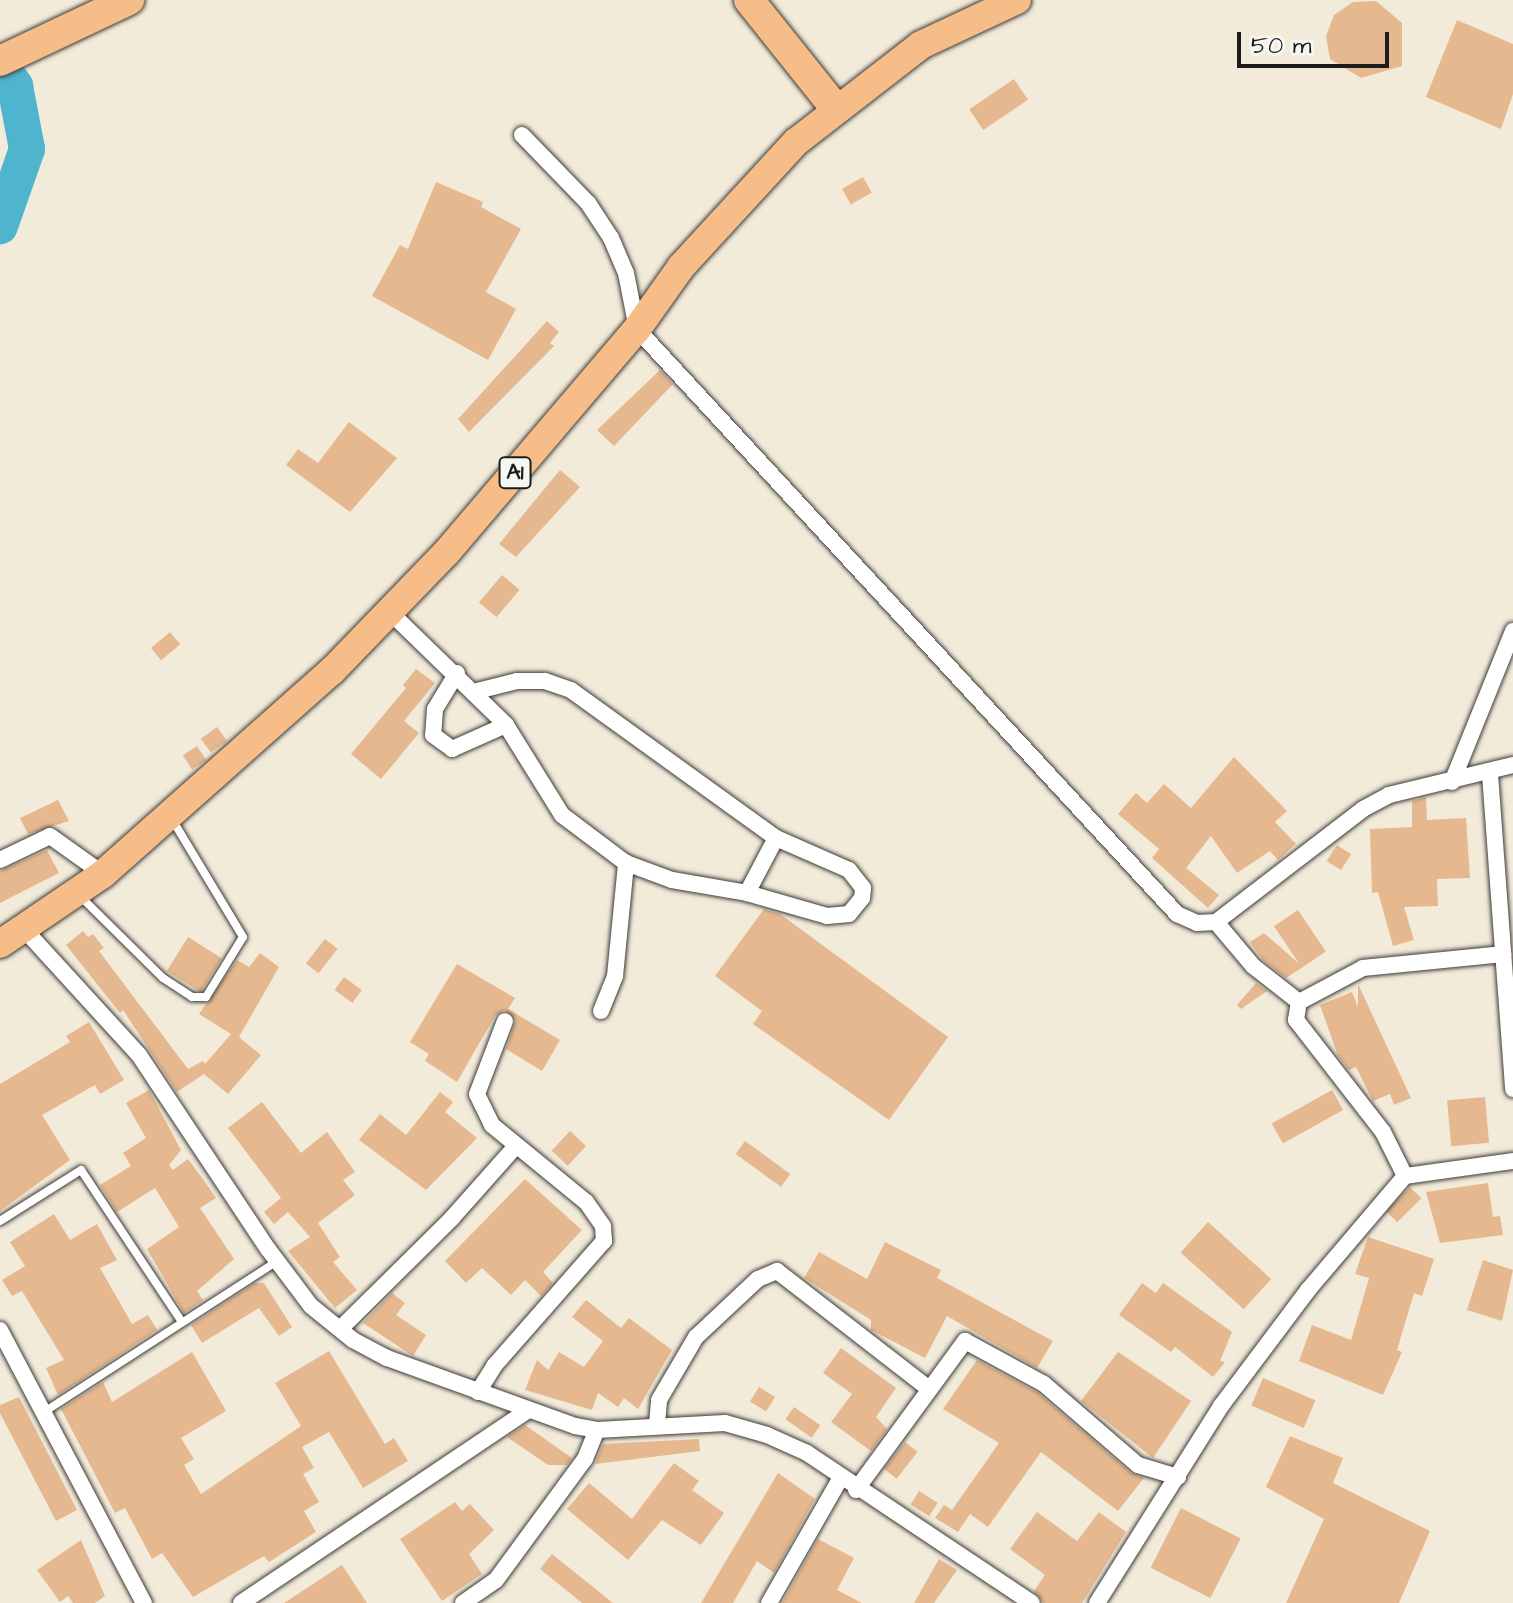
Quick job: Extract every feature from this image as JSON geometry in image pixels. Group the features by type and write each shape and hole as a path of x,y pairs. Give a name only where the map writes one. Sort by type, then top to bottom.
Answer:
{"highway":[{"path":"8,58 129,0"},
{"path":"749,0 836,109"},
{"name":"A1","path":"11,936 103,874 332,671 390,612 637,329 681,267 747,194 836,109 921,45 1017,0"}],"street":[{"path":"522,135 588,203 611,238 626,273 637,329 1150,889 1177,914 1197,923 1216,922 1363,809 1389,795 1490,774 1513,765"},
{"path":"390,612 477,691 506,725 562,815 626,863 672,880 747,893 827,916 849,914 862,898 863,888 849,870 776,838 571,690 545,681 517,681 477,691"},
{"path":"1452,782 1513,631"},
{"path":"457,673 435,709 433,735 452,749 506,725"},
{"path":"1490,774 1513,1089"},
{"path":"0,860 50,836 103,874"},
{"path":"747,893 776,838"},
{"path":"601,1011 615,976 626,863"},
{"path":"1216,922 1253,966 1299,1002"},
{"path":"11,936 139,1055 277,1261 311,1306 340,1329 387,1358 528,1410 597,1430 657,1424 725,1423 767,1435 807,1453 856,1490 1032,1603"},
{"path":"1299,1002 1363,968 1503,954"},
{"path":"1299,1002 1296,1020 1383,1132 1405,1176"},
{"path":"478,1392 494,1366 604,1241 603,1226 586,1202 564,1180 515,1147 492,1125 477,1094 505,1021"},
{"path":"340,1329 452,1218 515,1147"},
{"path":"1097,1603 1221,1406 1291,1314 1405,1176 1513,1161"},
{"path":"657,1424 659,1400 696,1337 758,1279 777,1271 929,1389"},
{"path":"2,1338 144,1603"},
{"path":"856,1490 929,1389 970,1341 1044,1384 1138,1465 1178,1477"},
{"path":"241,1603 528,1410"},
{"path":"463,1603 496,1580 585,1459 597,1430"},
{"path":"769,1603 840,1479"}],"lane":[{"path":"76,892 163,978 192,997 206,997 243,937 170,816"},
{"path":"0,1221 81,1170 182,1322"},
{"path":"44,1412 277,1261"}],"building":[{"path":"1376,1 1402,23 1402,66 1361,78 1330,59 1326,36 1334,15 1353,2"},
{"path":"1457,20 1513,44 1513,94 1501,129 1426,97"},
{"path":"1014,79 1028,100 983,130 969,109"},
{"path":"863,177 872,193 851,204 842,189"},
{"path":"436,182 483,202 481,207 521,229 486,292 516,309 488,360 372,296 400,245 408,249"},
{"path":"547,321 559,332 550,343 554,346 469,432 458,419"},
{"path":"660,370 673,384 614,446 597,430"},
{"path":"349,422 397,458 350,512 286,465 298,449 318,463"},
{"path":"560,470 580,487 516,557 499,544"},
{"path":"502,575 520,590 496,617 479,603"},
{"path":"170,632 180,644 161,660 151,648"},
{"path":"416,669 435,683 404,721 419,733 381,779 351,754 406,688 403,685"},
{"path":"217,727 227,741 211,753 201,739"},
{"path":"197,746 206,760 192,770 183,755"},
{"path":"1234,757 1287,811 1275,822 1296,844 1278,860 1270,851 1237,873 1211,836 1186,868 1219,895 1208,908 1152,858 1159,849 1118,814 1136,793 1147,803 1164,784 1191,808"},
{"path":"1426,797 1427,820 1466,818 1470,878 1437,879 1438,906 1404,907 1414,940 1393,946 1378,892 1372,893 1370,829 1412,827 1412,801"},
{"path":"58,800 69,821 28,834 20,818"},
{"path":"1337,845 1351,854 1341,870 1327,861"},
{"path":"47,850 59,873 0,903 0,871"},
{"path":"764,909 780,914 948,1037 889,1120 753,1024 762,1011 715,976"},
{"path":"1298,910 1326,951 1302,968 1274,926"},
{"path":"83,931 88,937 93,934 104,948 99,951 188,1069 203,1061 205,1064 231,1034 199,1014 237,960 249,967 260,953 279,967 239,1037 261,1055 228,1094 204,1074 177,1092 123,1010 120,1013 66,945"},
{"path":"1264,933 1303,967 1286,978 1262,959 1250,942"},
{"path":"188,937 222,958 201,992 167,971"},
{"path":"325,939 338,949 319,973 306,963"},
{"path":"457,964 515,998 508,1009 560,1040 542,1071 506,1049 516,1020 504,1010 495,1016 457,1082 425,1061 429,1054 410,1042"},
{"path":"344,977 362,990 352,1003 335,990"},
{"path":"1256,983 1267,991 1241,1009 1237,1005"},
{"path":"1358,984 1411,1098 1394,1105 1390,1094 1373,1101 1356,1067 1349,1070 1338,1056 1320,1005 1352,992 1358,1007"},
{"path":"89,1022 124,1080 100,1094 95,1085 42,1115 70,1160 0,1211 0,1084 70,1042 66,1036"},
{"path":"149,1090 181,1150 169,1165 173,1170 188,1159 205,1182 216,1198 200,1208 234,1259 197,1291 203,1300 184,1313 147,1249 179,1227 155,1188 117,1212 100,1185 131,1166 123,1153 146,1138 126,1103"},
{"path":"1332,1090 1343,1110 1283,1144 1272,1123"},
{"path":"440,1092 453,1102 445,1112 477,1138 426,1190 359,1140 380,1114 406,1135"},
{"path":"1485,1097 1489,1143 1451,1146 1447,1100"},
{"path":"262,1102 301,1153 327,1132 355,1172 343,1180 355,1195 318,1223 340,1257 333,1262 357,1290 335,1308 288,1251 310,1237 288,1212 274,1224 264,1212 281,1198 228,1128"},
{"path":"570,1131 586,1146 568,1166 552,1151"},
{"path":"745,1141 790,1174 781,1187 736,1154"},
{"path":"525,1179 582,1230 543,1272 553,1283 541,1296 525,1280 511,1295 482,1268 466,1283 445,1261"},
{"path":"1488,1183 1493,1217 1500,1216 1503,1235 1440,1243 1426,1192"},
{"path":"1410,1187 1421,1198 1397,1222 1386,1211"},
{"path":"54,1214 70,1240 97,1224 117,1260 100,1268 132,1324 148,1315 157,1330 58,1395 46,1368 64,1360 22,1291 12,1296 2,1280 25,1266 10,1242"},
{"path":"1208,1222 1271,1279 1244,1309 1181,1252"},
{"path":"1368,1237 1434,1259 1422,1296 1414,1293 1397,1350 1402,1352 1383,1395 1299,1361 1312,1325 1351,1340 1369,1278 1355,1274"},
{"path":"885,1242 941,1270 937,1278 1053,1341 1037,1368 947,1316 925,1358 871,1330 871,1320 804,1278 819,1252 867,1279"},
{"path":"1483,1260 1513,1270 1502,1321 1467,1310"},
{"path":"255,1283 264,1283 292,1327 279,1336 259,1308 202,1343 191,1325"},
{"path":"1142,1283 1156,1293 1163,1283 1232,1332 1220,1361 1225,1362 1213,1377 1175,1347 1171,1352 1119,1315"},
{"path":"392,1293 405,1303 396,1315 426,1335 413,1356 363,1323"},
{"path":"586,1300 621,1328 629,1318 672,1350 638,1409 624,1398 618,1407 598,1393 592,1410 525,1390 537,1360 548,1370 559,1352 584,1367 603,1341 572,1317"},
{"path":"841,1348 896,1388 876,1417 887,1429 871,1451 831,1422 852,1394 823,1373"},
{"path":"329,1351 385,1444 394,1438 408,1461 363,1488 329,1432 302,1447 314,1468 303,1474 319,1502 304,1511 316,1532 269,1562 264,1556 193,1597 162,1553 152,1559 125,1508 115,1513 61,1409 103,1382 112,1402 192,1352 226,1411 181,1438 194,1459 184,1465 201,1494 301,1426 275,1383"},
{"path":"1118,1352 1191,1401 1153,1458 1081,1401"},
{"path":"977,1360 1038,1393 1131,1473 1144,1478 1118,1511 1041,1452 988,1527 970,1514 958,1532 935,1518 944,1505 952,1510 999,1443 943,1409"},
{"path":"1263,1378 1315,1400 1304,1428 1251,1406"},
{"path":"759,1387 775,1397 766,1411 750,1401"},
{"path":"19,1397 77,1510 56,1521 0,1413 0,1405"},
{"path":"794,1407 820,1425 812,1438 785,1419"},
{"path":"525,1425 572,1458 567,1465 548,1465 507,1437"},
{"path":"1290,1436 1343,1458 1333,1483 1430,1531 1399,1603 1286,1603 1324,1519 1266,1487"},
{"path":"699,1439 700,1451 595,1464 603,1444"},
{"path":"905,1442 918,1452 897,1479 884,1469"},
{"path":"674,1463 699,1481 692,1490 724,1513 701,1545 662,1520 628,1560 567,1509 589,1483 632,1519"},
{"path":"778,1473 815,1499 774,1573 757,1561 733,1603 701,1603"},
{"path":"919,1491 938,1503 929,1516 911,1505"},
{"path":"455,1502 462,1511 470,1504 494,1530 469,1554 482,1574 442,1601 400,1539"},
{"path":"1181,1508 1241,1538 1210,1598 1151,1568"},
{"path":"1037,1512 1077,1541 1099,1512 1126,1532 1082,1603 1043,1603 1034,1591 1045,1575 1010,1549"},
{"path":"818,1539 854,1558 837,1590 862,1603 782,1603"},
{"path":"81,1540 105,1596 95,1603 73,1603 68,1596 60,1602 37,1570"},
{"path":"552,1554 613,1603 582,1603 540,1569"},
{"path":"939,1559 957,1570 934,1603 914,1603"},
{"path":"342,1565 367,1603 284,1603"}],"waterway":[{"path":"0,65 15,86 27,149 0,226"}]}
